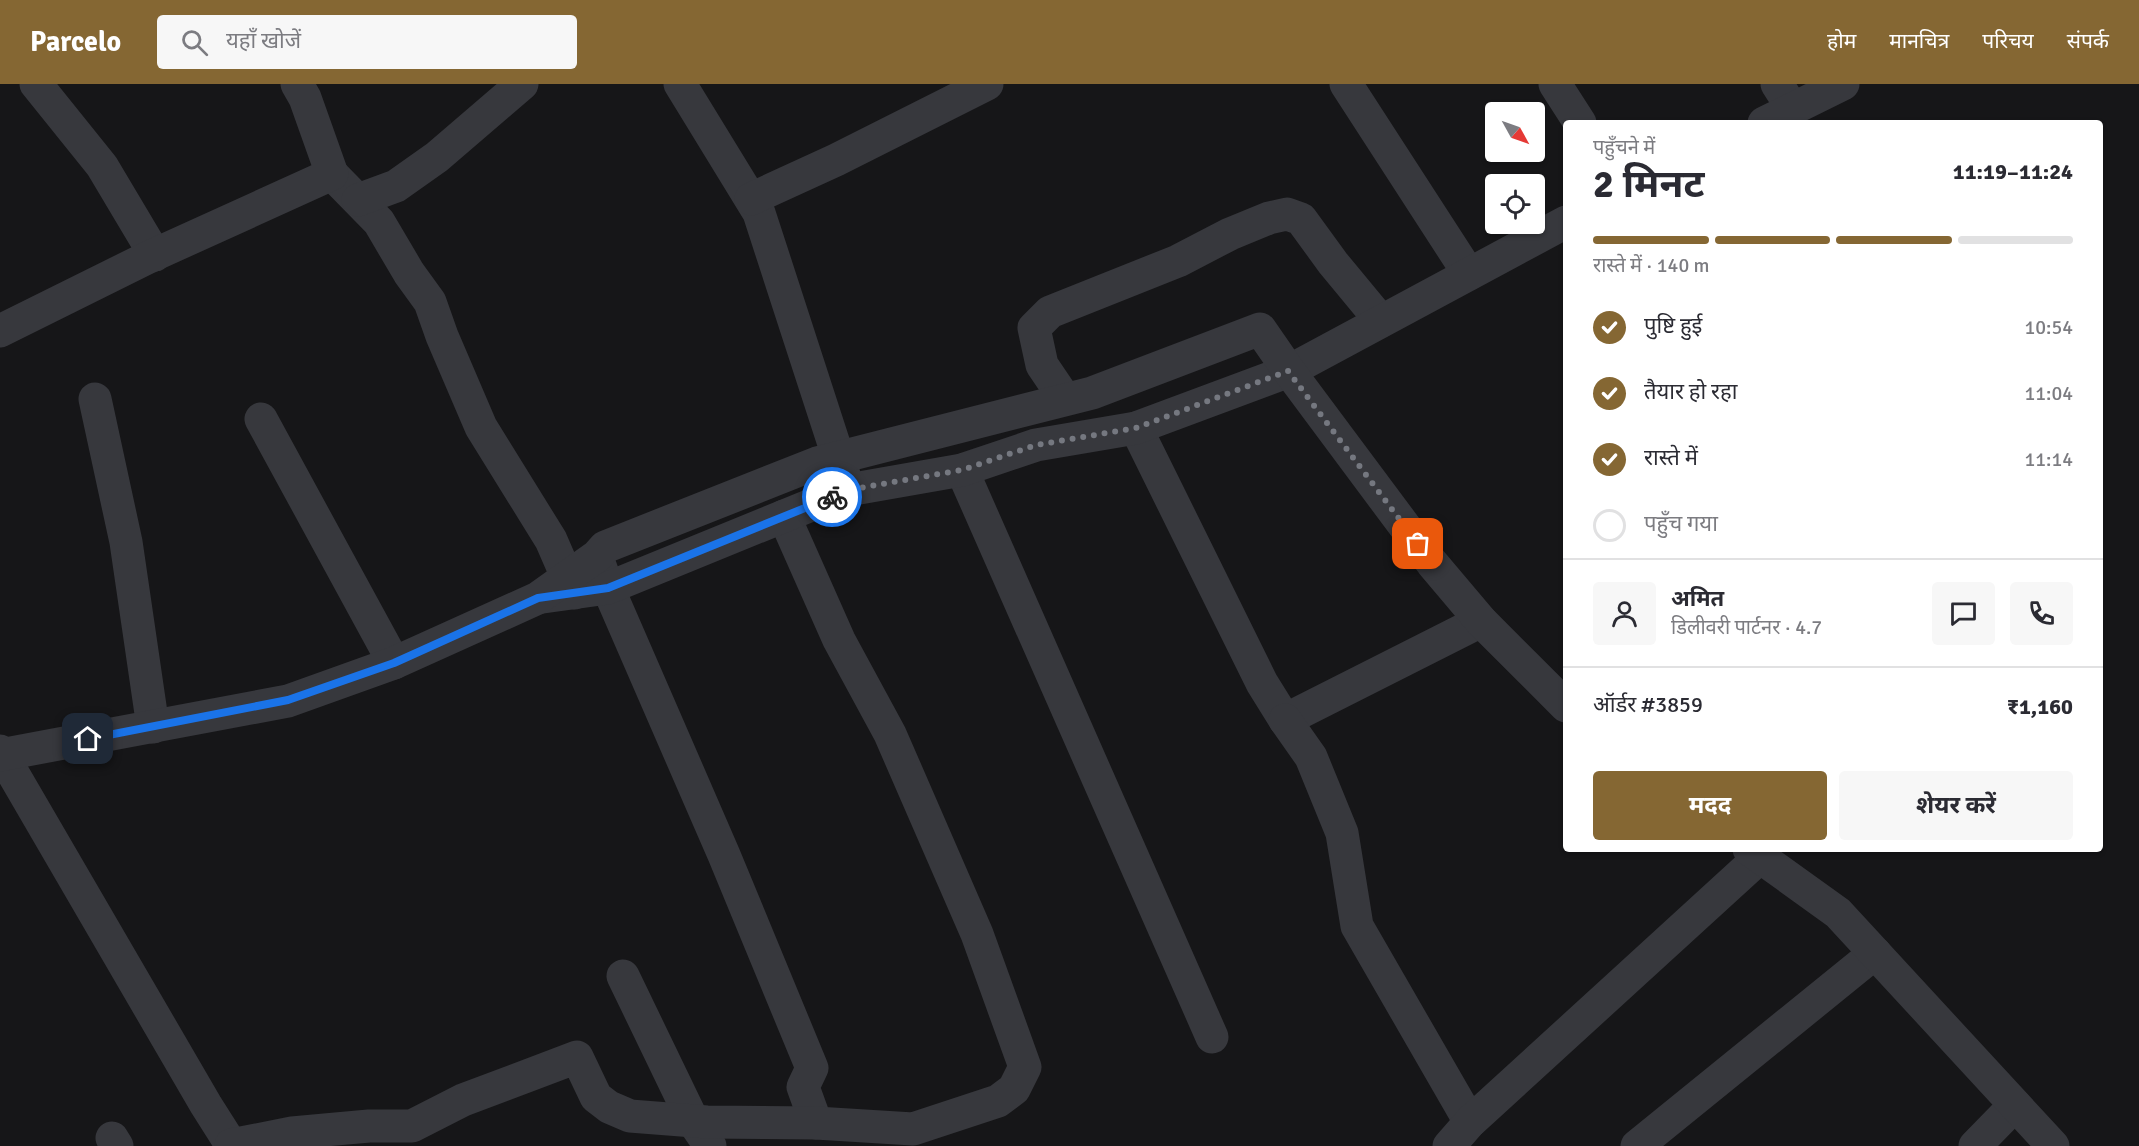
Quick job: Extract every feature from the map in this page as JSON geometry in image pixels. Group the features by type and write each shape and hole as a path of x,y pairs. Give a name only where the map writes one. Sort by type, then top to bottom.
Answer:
{"street":[{"path":"36,84 102,166 155,255"},
{"path":"297,84 305,98 332,174 379,222 409,273 430,302 481,427 551,540 570,585"},
{"path":"358,200 396,186 436,157 522,84"},
{"path":"680,84 759,213 848,490"},
{"path":"751,200 987,84"},
{"path":"1346,84 1469,274"},
{"path":"1555,84 1578,120"},
{"path":"1766,120 1785,96 1843,84"},
{"path":"0,331 155,255 332,174"},
{"path":"1065,399 1042,365 1034,328 1050,312 1178,261 1230,234 1269,218 1287,214 1301,219 1380,321"},
{"path":"570,585 608,588 848,490 962,470 1036,445 1136,428 1288,371 1563,224"},
{"path":"784,516 839,640 890,734 968,913 1025,1067 1014,1089 998,1101 913,1129 816,1123 701,1133 630,1116 609,1107 596,1097 576,1057 463,1100 412,1126 369,1126 292,1133 231,1145 0,753 153,728 288,700 394,663 570,585 605,547 817,463 1092,393 1260,329 1288,371 1432,563 1481,621 1563,703"},
{"path":"95,399 126,542 153,728"},
{"path":"261,419 394,663"},
{"path":"1136,428 1262,683 1311,757 1342,833 1357,926 1459,1134 1754,853 1838,913 2053,1146"},
{"path":"962,470 1212,1037"},
{"path":"597,556 608,588 812,1068 802,1088 816,1123"},
{"path":"1285,720 1481,621"},
{"path":"1637,1146 1875,953"},
{"path":"623,976 701,1133"},
{"path":"1976,1146 2015,1105"}],"way so far":[{"path":"832,497 848,490 962,470 1036,445 1136,428 1288,371 1418,544"}],"route":[{"path":"88,739 288,700 394,663 538,598 608,588 832,497"}]}
